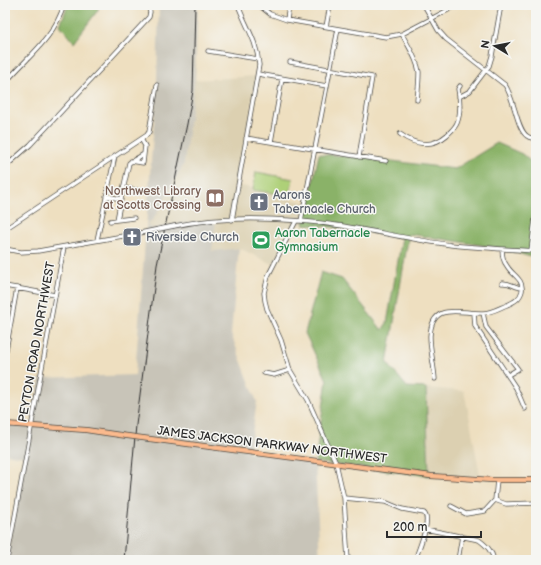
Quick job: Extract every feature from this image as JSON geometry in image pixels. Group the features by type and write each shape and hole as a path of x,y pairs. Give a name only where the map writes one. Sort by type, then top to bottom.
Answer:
{"main road":[{"name":"JAMES JACKSON PARKWAY NORTHWEST","path":"5,424 86,430 431,476 497,480 536,480"}],"street":[{"path":"5,9 8,5"},
{"path":"5,83 50,36 60,18 64,5"},
{"path":"5,167 30,145 149,17 150,12 148,5"},
{"path":"232,220 258,74 258,59 254,38 238,5"},
{"path":"259,5 270,14 287,20 386,37 402,34 448,10 454,5"},
{"path":"287,20 289,5"},
{"path":"326,27 330,5"},
{"path":"424,5 438,30 446,39 502,82 508,89 523,133 531,138 536,138"},
{"path":"459,97 470,91 489,66 501,5"},
{"path":"301,221 338,29"},
{"path":"402,34 414,56 417,65 419,76 417,100"},
{"path":"208,51 258,59"},
{"path":"290,62 371,76 373,79 359,157"},
{"path":"258,74 327,86"},
{"path":"271,142 282,79"},
{"path":"5,229 141,139 148,132 156,84"},
{"path":"400,134 409,141 418,144 439,142 451,132 459,119 458,89 460,86"},
{"path":"246,138 386,161"},
{"path":"132,161 143,163 145,146 141,139"},
{"path":"117,220 128,166 132,161 144,154"},
{"path":"97,240 115,156"},
{"path":"123,188 142,191"},
{"path":"106,196 121,199"},
{"path":"531,251 536,212"},
{"path":"110,221 134,218"},
{"path":"5,249 21,252 38,251 174,226 232,220 301,221 342,226 450,244 536,251"},
{"path":"296,221 268,276 264,293 267,309 281,340 290,370 308,400 336,463 344,498 348,560"},
{"name":"PEYTON ROAD NORTHWEST","path":"7,560 64,247"},
{"path":"435,379 430,337 432,325 439,313 447,311 474,313 490,312 520,298 522,288 521,282 507,268 502,256 502,249"},
{"path":"502,283 508,283 516,288 522,288"},
{"path":"5,286 55,296"},
{"path":"6,350 17,288"},
{"path":"474,313 475,326 516,388 525,409"},
{"path":"483,313 486,327 518,369 508,375"},
{"path":"264,373 274,375 290,370"},
{"path":"451,506 466,514 481,513 488,509 495,500 497,480"},
{"path":"344,498 385,502 402,509 424,513 428,518 415,560"},
{"path":"495,500 506,504 536,503"},
{"path":"425,529 480,540 491,550 494,560"},
{"path":"458,560 462,536"}],"shaded area":[{"path":"159,5 198,5 195,80 184,164 154,218 147,226 154,228 179,223 216,221 212,251 239,248 231,334 257,402 249,452 315,462 320,560 6,560 25,457 5,454 5,424 32,423 40,378 135,375 157,82"},
{"path":"257,76 236,185 252,188 252,191 278,195 284,198 309,203 304,224 297,223 274,265 239,248 212,251 179,223 154,228 147,226 154,217 184,164 195,80"},
{"path":"426,388 464,391 481,481 429,476"}],"green space":[{"path":"68,5 98,5 98,10 74,42 60,25"},
{"path":"497,143 522,154 536,166 536,224 531,257 500,248 409,234 387,363 407,387 426,388 429,476 315,462 327,380 305,333 321,272 342,279 382,330 387,323 402,238 378,233 304,224 319,154 361,157 455,169"},
{"path":"256,172 293,179 289,198 279,194 253,190"}],"railway":[{"path":"124,560 136,425 157,265 193,91 195,5"}],"place":[{"name":"Northwest Library at Scotts Crossing","path":"215,198"},
{"name":"Aarons Tabernacle Church","path":"259,202"},
{"name":"Riverside Church","path":"132,237"},
{"name":"Aaron Tabernacle Gymnasium","path":"261,240"}]}
